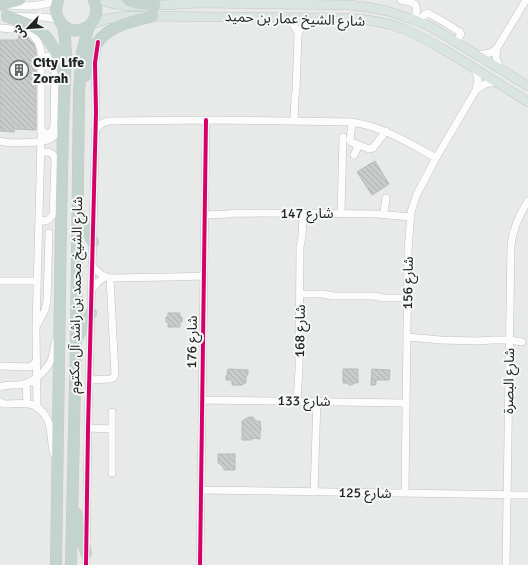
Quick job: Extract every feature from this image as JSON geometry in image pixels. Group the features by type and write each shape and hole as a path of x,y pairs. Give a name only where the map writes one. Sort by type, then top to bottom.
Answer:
{"highway":[{"path":"0,5 19,0"},
{"name":"شارع الشيخ محمد بن راشد آل مكتوم","path":"56,565 61,223 66,47 60,22 56,14 57,0"},
{"name":"شارع الشيخ محمد بن راشد آل مكتوم","path":"71,565 76,340 79,91 82,52 90,26 96,16 97,11 94,0"},
{"path":"128,0 154,11"},
{"path":"79,91 91,53 105,34 116,27 154,11"},
{"path":"3,16 32,26 45,35 55,49 65,80"},
{"path":"60,22 66,28 76,31 90,26"},
{"path":"77,211 93,242"},
{"path":"76,340 91,313"},
{"path":"72,502 77,514 80,533 86,553"}],"main road":[{"name":"شارع الشيخ عمار بن حميد","path":"101,0 113,4 154,11 358,19 381,22 403,29 425,39 528,102"},
{"name":"شارع الشيخ عمار بن حميد","path":"90,26 106,19 154,11 176,2 348,5 370,3 417,21 456,42 528,86"}],"street":[{"path":"0,5 33,6 47,4 57,0"},
{"path":"401,0 416,5 417,21"},
{"path":"500,69 497,61 497,48 526,0"},
{"path":"3,16 41,17 60,22"},
{"path":"286,17 292,23 298,34"},
{"path":"296,121 298,34 302,26 314,18"},
{"path":"0,28 26,31 33,35 40,46 41,141 36,327 37,408"},
{"path":"86,565 89,380 96,129 96,63 98,42"},
{"path":"477,55 490,52 497,48"},
{"path":"41,69 44,58 47,56 53,58 55,65 54,129 48,134 41,130"},
{"path":"475,69 478,80 476,90"},
{"path":"476,90 485,84 496,82"},
{"name":"شارع 156","path":"405,493 408,251 411,215 421,187 436,158 476,90"},
{"path":"96,112 101,118 108,121"},
{"path":"96,129 101,124 108,121 206,120 352,122 386,131 436,158"},
{"name":"شارع 176","path":"200,565 206,120"},
{"path":"352,122 351,142 369,149 373,148 386,131"},
{"path":"0,141 7,143 41,141 52,138 63,126"},
{"path":"342,213 343,137"},
{"path":"354,155 359,145"},
{"path":"39,219 44,221 48,220 53,215 55,161 55,156 51,153 40,153"},
{"path":"381,213 386,198"},
{"name":"شارع البصرة","path":"506,565 512,238 516,222 528,201"},
{"name":"شارع 147","path":"205,213 228,211 237,213 381,213 411,215"},
{"name":"شارع 168","path":"299,401 300,246 302,237 300,213"},
{"path":"38,241 61,223"},
{"path":"36,327 45,310 47,301 49,233"},
{"path":"92,266 98,273 108,277 204,278"},
{"path":"92,289 98,282 108,277"},
{"path":"89,380 110,379 115,375 108,277"},
{"path":"0,281 37,281"},
{"path":"300,296 322,294 333,296 408,296"},
{"path":"0,387 3,385 18,385 26,383 37,377 50,363 54,344 59,336"},
{"path":"407,340 433,339 487,342 525,342"},
{"path":"0,366 30,367 37,360"},
{"path":"26,383 27,404"},
{"name":"شارع 133","path":"202,400 406,403"},
{"path":"314,492 316,401"},
{"path":"0,402 4,404 33,405 45,415 50,425 53,450 57,460"},
{"path":"112,412 112,473"},
{"path":"88,428 112,428"},
{"name":"شارع 125","path":"201,490 528,495"}],"building":[{"name":"City Life Zorah","path":"19,35 29,38 29,40 34,44 36,51 36,130 14,129 14,132 0,131 0,40 18,40"},
{"path":"375,161 389,184 372,195 357,172"},
{"path":"168,313 180,313 182,322 180,322 180,327 168,327 166,317 168,317"},
{"path":"228,369 248,370 248,375 246,375 246,383 243,383 243,385 232,385 232,380 226,380"},
{"path":"343,369 358,369 358,383 349,385 348,383 343,383"},
{"path":"372,369 390,370 389,380 376,380 375,385 371,385"},
{"path":"249,417 253,417 256,421 260,421 260,439 252,438 252,440 242,440 242,421"},
{"path":"218,454 235,454 235,470 224,470 224,468 218,463"}],"cycle path":[{"path":"86,565 96,112 95,63 98,42"},
{"path":"200,565 206,120"}],"place":[{"name":"City Life Zorah","path":"19,70"}]}
